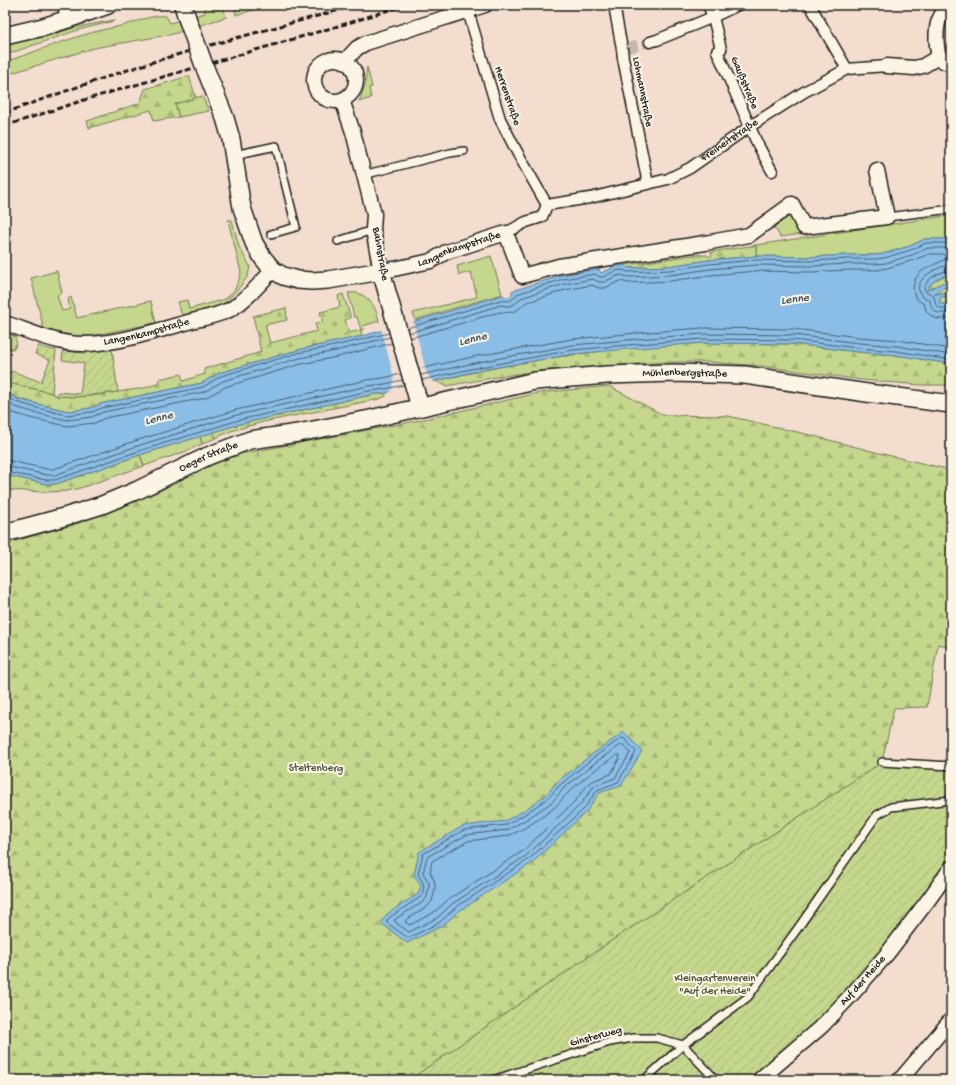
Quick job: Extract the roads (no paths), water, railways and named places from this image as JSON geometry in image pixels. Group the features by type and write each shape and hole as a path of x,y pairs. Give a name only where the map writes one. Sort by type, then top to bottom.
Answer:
{"street":[{"path":"5,36 43,27 67,12 108,5"},
{"path":"345,61 357,48 366,43 485,5"},
{"name":"Lohmannstraße","path":"614,5 625,48 623,58 648,184"},
{"name":"Gaußstraße","path":"708,5 713,17 721,49 717,51 749,127"},
{"path":"650,42 713,17 738,5"},
{"path":"810,5 846,69"},
{"path":"946,60 938,50 936,35 939,18 949,5"},
{"name":"Langenkampstraße","path":"185,11 225,118 242,153 242,208 254,242 263,258 273,270 283,276 298,280 328,280 396,269 431,261 446,252 506,233"},
{"name":"Herrenstraße","path":"468,11 500,119 547,205"},
{"path":"338,59 345,61 350,65 357,78 353,91 349,97 342,100 336,101 324,98 319,94 316,88 314,81 315,74 324,62 338,59"},
{"name":"Freiheitstraße","path":"547,205 590,198 668,179 690,168 749,127 804,92 846,69 887,66 914,68 946,60"},
{"name":"Bahnstraße","path":"342,100 353,132 374,214 373,230 381,271 419,402"},
{"path":"749,127 772,171"},
{"path":"547,205 542,217 526,222 506,233 522,276 559,266 749,235 792,204 804,227 887,217 877,170"},
{"name":"Langenkampstraße","path":"5,323 54,340 70,343 85,344 118,340 161,330 230,310 244,300 273,270"},
{"name":"Mühlenbergstraße","path":"419,402 535,381 607,375 673,373 745,375 951,404"},
{"name":"Oeger Straße","path":"5,533 102,505 138,490 208,456 250,440 298,433 370,419 419,402"},
{"name":"Auf der Heide","path":"759,1080 822,1026 854,992 887,954 951,868"},
{"path":"900,1080 951,1020"}],"lane":[{"path":"242,153 276,146 296,227 271,234"},
{"path":"364,175 450,153 464,151"},
{"path":"887,217 951,209"},
{"path":"338,241 373,230"},
{"path":"882,762 951,766"},
{"path":"644,1080 683,1045 748,997 877,815 891,807 951,800"},
{"name":"Ginsterweg","path":"493,1080 610,1042 633,1038 657,1038 683,1045"},
{"path":"683,1045 716,1080"}],"water":[{"name":"Lenne","path":"925,239 947,239 951,242 951,273 934,281 927,290 951,279 951,285 940,289 933,295 951,291 951,295 941,297 939,303 951,303 951,364 896,355 793,344 703,343 574,354 481,370 386,393 370,395 240,424 140,455 56,484 46,484 5,475 5,392 17,399 68,411 91,408 100,404 202,383 219,373 298,350 362,336 503,295 507,298 512,295 512,291 562,275 599,269 600,272 603,273 604,271 611,269 611,267 626,265 628,268 669,266 709,260 756,256 811,257 876,255 910,246"},
{"path":"624,732 642,751 621,786 599,793 587,811 532,863 458,912 442,926 407,943 381,923 387,914 418,894 421,886 414,875 419,852 463,826 505,821 523,811 546,795 557,782 591,755"}],"tunnel":[{"path":"628,48 650,42"}],"railway":[{"path":"5,113 143,65 357,5"},
{"path":"5,126 84,100 405,5"}],"park label":[{"name":"Steltenberg","path":"316,769"},
{"name":"Kleingartenverein \"Auf der Heide\"","path":"715,985"}]}
